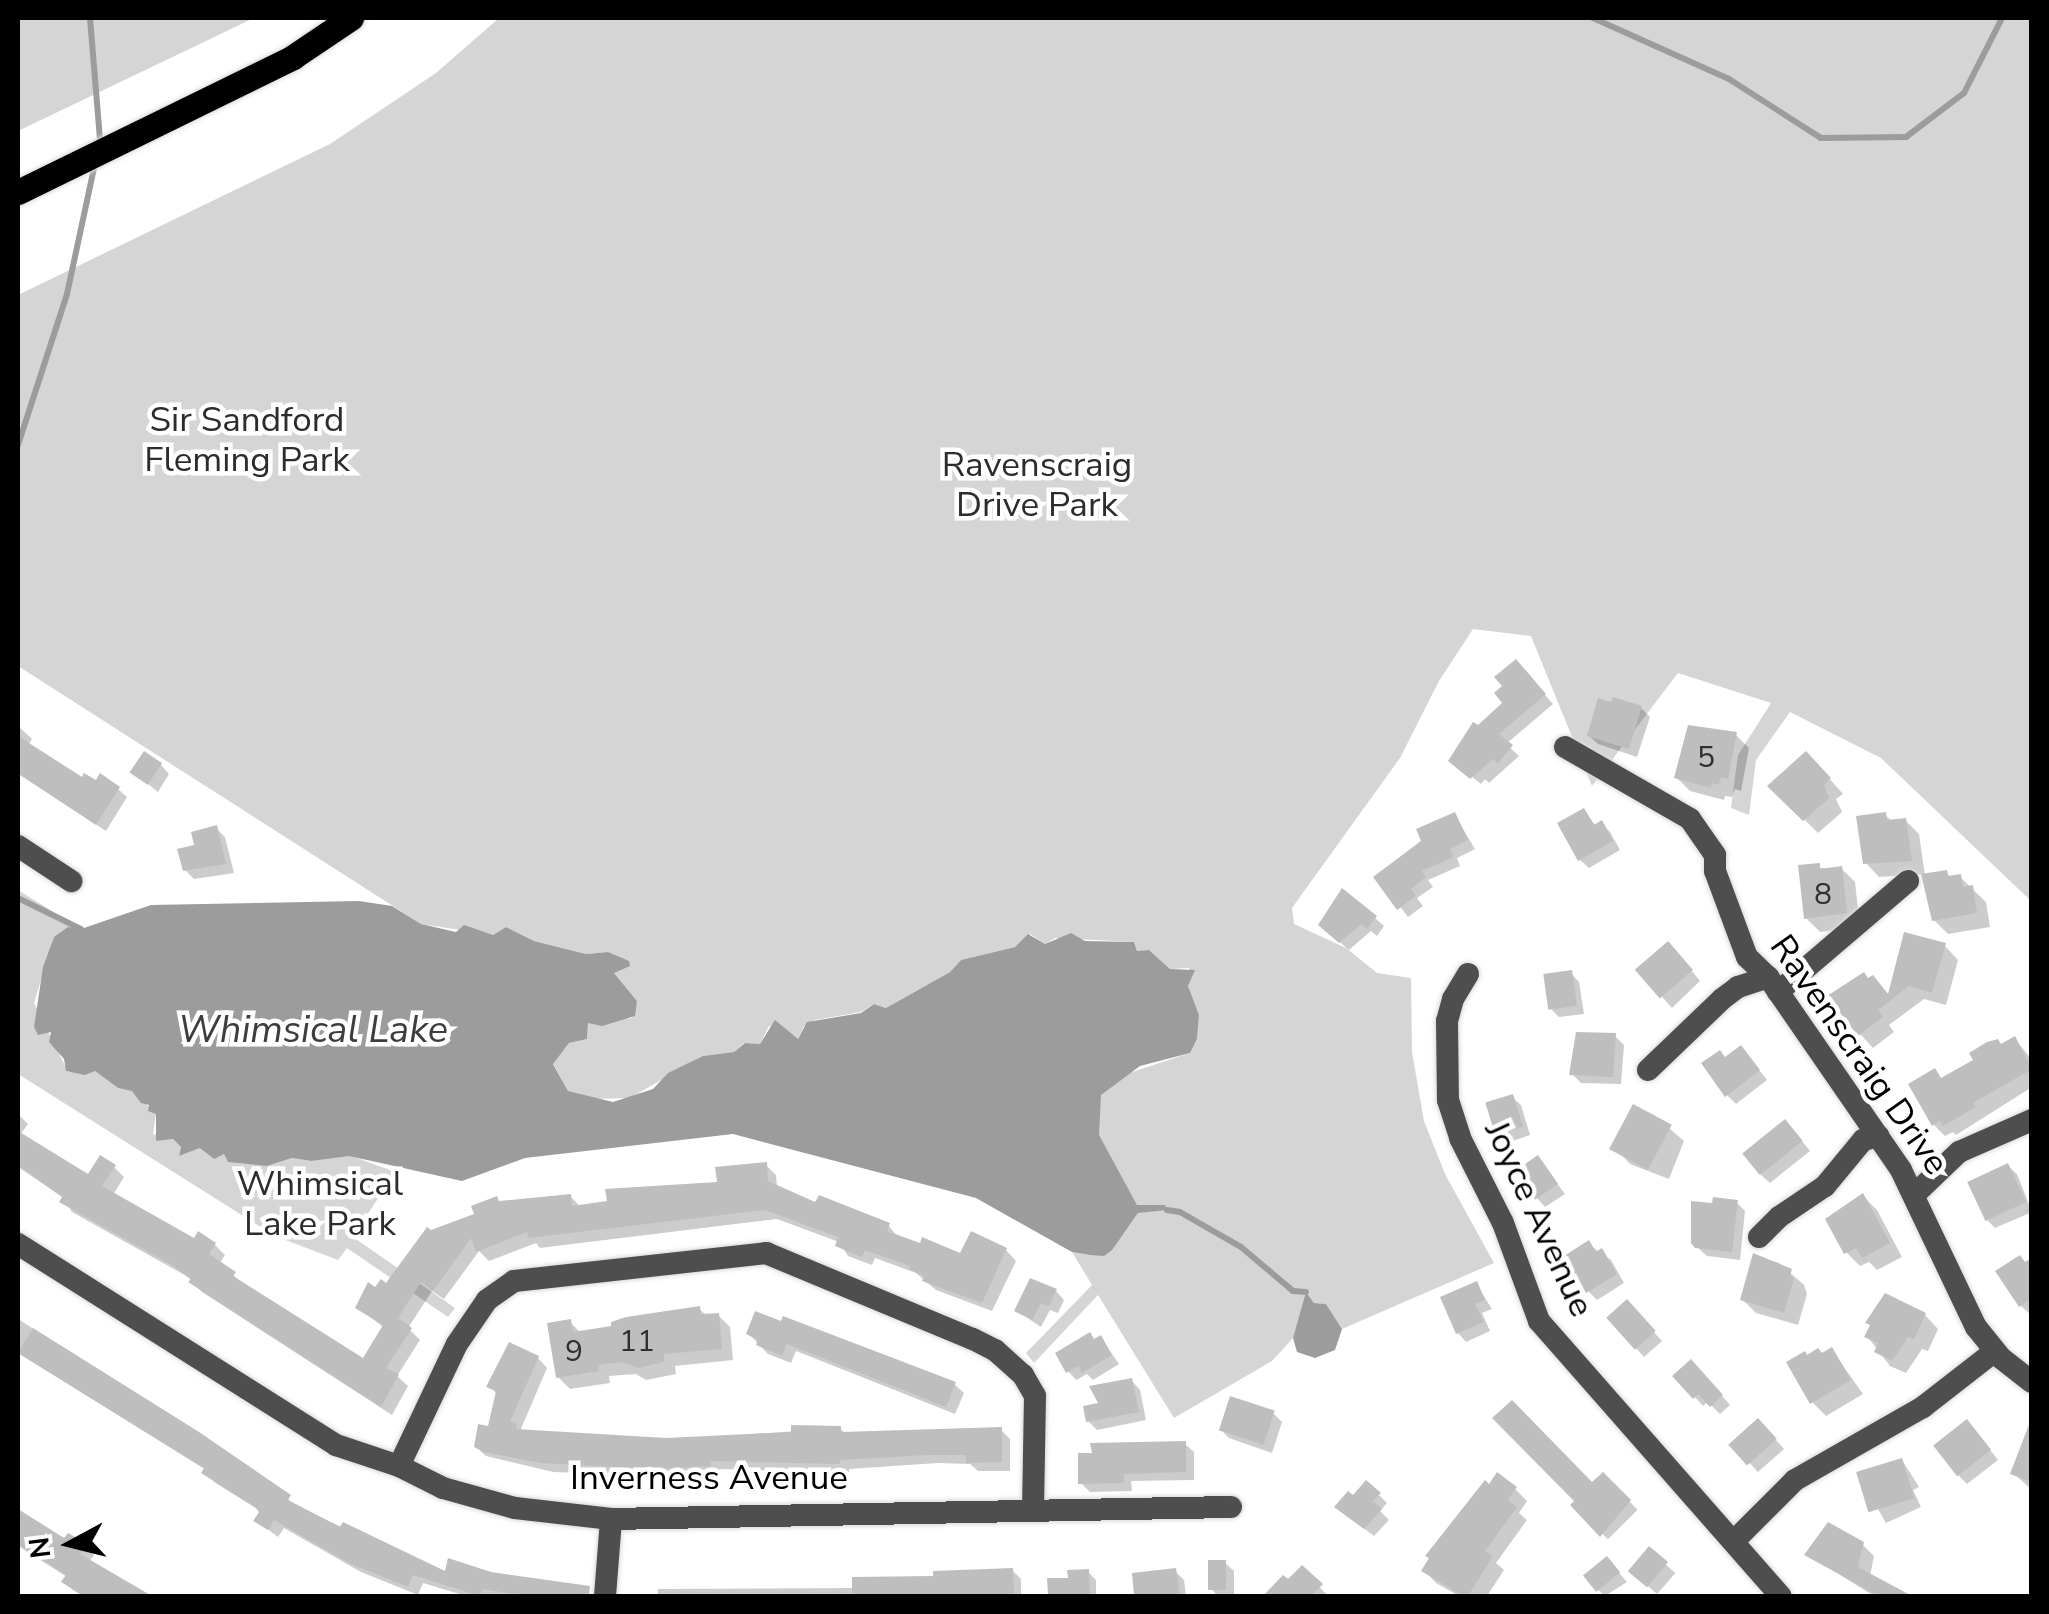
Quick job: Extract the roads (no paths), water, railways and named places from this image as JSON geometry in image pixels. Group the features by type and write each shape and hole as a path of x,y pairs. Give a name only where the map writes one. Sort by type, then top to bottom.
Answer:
{"main road":[{"path":"18,192 293,58 352,18"}],"street":[{"name":"Ravenscraig Drive","path":"1564,747 1690,819 1716,855 1715,871 1740,942 1915,1194 1966,1309 1995,1352 2032,1382"},
{"path":"18,846 71,881"},
{"path":"1648,1070 1738,987 1773,985 1908,881"},
{"name":"Joyce Avenue","path":"1468,974 1453,999 1447,1021 1448,1100 1460,1138 1504,1224 1539,1321 1781,1596"},
{"path":"1915,1194 1958,1152 2032,1120"},
{"path":"1759,1237 1778,1217 1826,1186 1863,1140 1878,1136"},
{"name":"Inverness Avenue","path":"18,1244 336,1446 399,1466 443,1488 515,1508 611,1519 1230,1507"},
{"path":"399,1466 457,1344 487,1300 514,1281 766,1254 974,1338 1023,1375 1035,1396 1033,1508"},
{"path":"1734,1541 1808,1471 1923,1407 1995,1352"},
{"path":"605,1596 611,1519"}],"water":[{"name":"Whimsical Lake","path":"359,901 392,906 421,924 456,932 464,925 493,935 506,927 534,941 586,954 608,952 629,961 630,966 614,973 637,1001 635,1016 602,1026 588,1023 587,1039 569,1043 553,1064 568,1091 613,1102 653,1089 668,1073 703,1056 734,1052 745,1043 760,1044 775,1020 798,1039 807,1022 861,1013 874,1004 886,1008 950,972 961,960 1015,947 1028,934 1045,944 1071,933 1085,941 1134,942 1137,951 1149,950 1170,969 1195,970 1188,986 1199,1015 1197,1039 1190,1053 1140,1066 1101,1095 1099,1135 1137,1205 1165,1205 1167,1210 1138,1213 1104,1256 1072,1252 976,1198 733,1134 525,1158 462,1181 349,1156 311,1161 292,1158 267,1166 228,1162 224,1154 214,1159 200,1148 179,1156 181,1147 173,1139 156,1141 156,1114 148,1111 149,1105 95,1071 85,1075 66,1071 64,1059 49,1042 51,1032 38,1035 34,1027 43,967 54,937 68,927 81,929 151,905"},
{"path":"1306,1292 1314,1303 1326,1304 1342,1329 1335,1350 1315,1358 1297,1352 1293,1338"}],"waterway":[{"path":"90,18 100,140"},
{"path":"1593,18 1729,79 1821,138 1906,137 1964,93 2002,18"},
{"path":"18,445 67,294 94,168"},
{"path":"18,898 81,929"},
{"path":"1167,1210 1180,1212 1241,1247 1293,1291 1306,1292"}],"park label":[{"name":"Sir Sandford Fleming Park","path":"247,440"},
{"name":"Ravenscraig Drive Park","path":"1037,485"},
{"name":"Whimsical Lake Park","path":"320,1204"}]}
